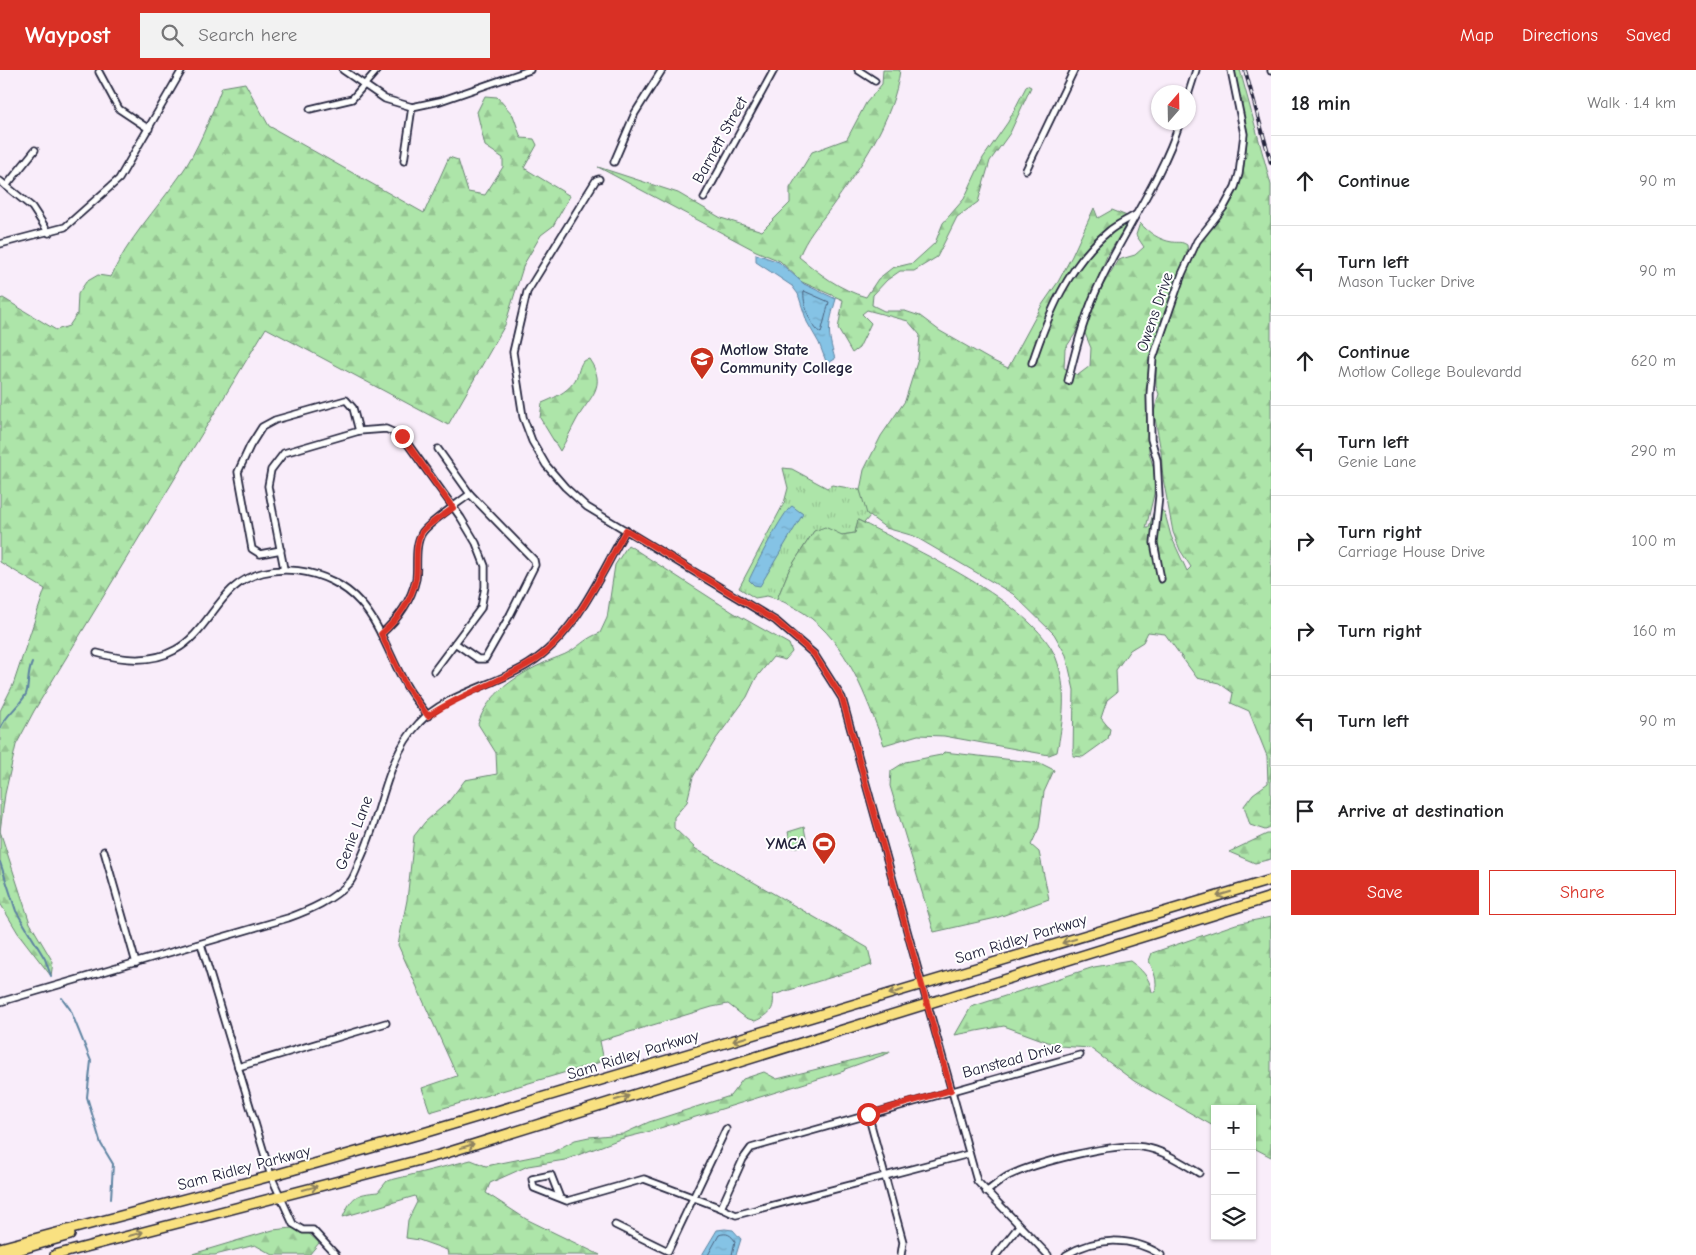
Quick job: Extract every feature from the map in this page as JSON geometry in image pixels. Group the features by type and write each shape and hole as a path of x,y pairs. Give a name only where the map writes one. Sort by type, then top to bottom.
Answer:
{"main road":[{"name":"Sam Ridley Parkway","path":"0,1248 272,1176 923,985 1271,880"},
{"name":"Sam Ridley Parkway","path":"55,1255 443,1154 1271,897"},
{"path":"0,1243 64,1227 84,1226"},
{"path":"1,1255 76,1234 84,1226"}],"street":[{"path":"0,244 49,232 65,226 119,179 182,70"},
{"path":"344,70 363,86 385,99 412,107 440,101 530,70"},
{"path":"310,109 352,99 377,70"},
{"path":"614,162 634,113 662,70"},
{"name":"Barnett Street","path":"704,198 774,70"},
{"path":"858,70 875,81"},
{"path":"1026,170 1074,70"},
{"path":"1191,85 1196,70"},
{"name":"Owens Drive","path":"1161,579 1154,542 1158,496 1157,460 1151,439 1150,395 1153,358 1182,274 1197,241 1224,207 1239,174 1244,134 1231,70"},
{"path":"99,72 119,109 149,129"},
{"path":"404,161 412,107"},
{"path":"1068,381 1083,321 1103,276 1171,150 1177,130"},
{"path":"6,186 35,150"},
{"path":"599,179 596,180 527,292 513,352 523,417 532,441 546,465 587,507 776,621 814,654 842,698 977,1181 1048,1255"},
{"path":"0,181 32,207 49,232"},
{"path":"1032,363 1058,294 1088,254 1109,231 1137,214"},
{"path":"282,550 260,554 252,549 238,472 250,446 262,427 274,420 346,400 353,408 359,431"},
{"path":"284,569 282,550 268,486 271,470 284,453 359,431 386,429 402,436 476,544 485,566 485,587 481,608 434,671"},
{"path":"438,449 470,494 534,560 534,566 510,615 485,659 478,659 455,643"},
{"path":"381,634 395,622 408,600 416,580 418,543 422,532 470,494"},
{"name":"Genie Lane","path":"0,1002 201,944 318,907 350,881 369,842 399,752 419,722 448,703 528,665 559,640 626,530"},
{"path":"98,653 112,657 147,659 175,651 188,641 206,622 217,605 234,588 259,575 284,569 326,578 342,587 360,602 381,634 406,686 428,716"},
{"path":"104,851 136,963"},
{"path":"201,944 272,1176 287,1215 293,1224 303,1230 313,1230 336,1255"},
{"path":"238,1067 386,1023"},
{"name":"Banstead Drive","path":"721,1208 742,1159 751,1148 951,1090 1080,1056"},
{"path":"868,1114 902,1242 901,1255"},
{"path":"615,1225 668,1251 695,1198 726,1129"},
{"path":"986,1192 1008,1177 1027,1169 1113,1148 1143,1147 1175,1159 1198,1173"},
{"path":"560,1198 551,1175 532,1179 534,1188 567,1201 644,1179 736,1215 969,1154"},
{"path":"996,1255 1019,1226"},
{"path":"1066,1255 1085,1245 1116,1240 1138,1244 1161,1255"}],"green space":[{"path":"883,70 900,70 891,107 883,125 863,161 809,238 799,257 839,286 866,297 878,279 892,268 913,263 935,243 943,223 964,199 983,158 1008,122 1027,85 1031,87 1010,133 990,161 978,202 957,217 937,257 914,271 900,271 887,280 873,295 872,305 884,311 905,311 920,316 940,331 1008,368 1042,305 1058,282 1072,256 1094,208 1098,218 1112,210 1127,216 1126,226 1107,256 1075,334 1065,349 1064,368 1078,375 1090,366 1091,348 1084,331 1102,287 1118,260 1135,255 1144,247 1136,235 1140,223 1158,237 1187,245 1188,254 1162,319 1151,359 1148,435 1149,452 1155,473 1154,494 1146,528 1149,528 1156,503 1165,514 1171,536 1187,571 1191,567 1180,550 1173,532 1163,478 1161,452 1154,412 1159,394 1156,386 1156,357 1188,268 1201,239 1234,197 1246,156 1246,133 1233,70 1240,70 1271,185 1271,828 1265,830 1250,825 1244,806 1253,794 1268,783 1267,756 1249,711 1231,703 1233,693 1219,683 1197,678 1165,634 1148,632 1143,642 1130,650 1116,670 1117,692 1107,700 1101,718 1110,729 1108,739 1083,757 1073,756 1074,690 1066,655 1054,634 1013,594 914,536 886,528 867,514 860,490 864,470 881,436 905,401 918,359 920,335 908,321 867,310 862,314 871,323 859,348 852,353 838,329 843,300 802,282 780,261 756,251 598,167 678,193 721,218 762,231 790,203 790,188 812,152 847,139 866,103 882,84"},
{"path":"245,83 269,126 424,213 449,157 458,160 468,192 485,195 503,167 503,158 485,146 477,112 485,96 497,97 513,115 521,138 534,139 537,145 524,168 570,196 553,226 541,235 524,264 505,325 448,425 266,328 34,711 16,745 5,794 0,831 0,711 13,685 45,589 0,562 0,299 3,298 56,330 69,326 77,314 78,294 86,282 98,275 111,277 133,238 186,166 203,133 222,87"},
{"path":"589,359 597,377 595,391 560,451 540,418 542,403 567,389 575,380 583,361"},
{"path":"783,468 792,469 827,488 832,485 860,490 870,516 864,523 858,520 855,533 842,535 814,531 789,570 777,599 767,596 755,598 739,588 784,503 788,488"},
{"path":"858,520 968,578 998,597 1044,637 1056,658 1062,681 1063,705 1057,752 1049,755 944,736 918,735 884,745 854,672 844,655 819,625 804,613 777,599 789,570 814,531 825,527 842,535 855,533"},
{"path":"628,545 734,613 789,644 792,652 785,660 773,657 756,678 747,697 716,739 693,777 687,802 674,817 674,828 696,849 868,948 872,965 773,995 773,1005 770,1011 764,1017 755,1021 746,1018 728,1004 712,1007 600,1041 604,1061 430,1112 422,1088 457,1076 398,945 407,900 414,836 425,822 449,801 465,780 497,774 496,753 478,724 482,713 488,703 514,679 535,667 568,653 600,633 607,618 615,565"},
{"path":"944,752 1040,763 1054,770 1044,792 1039,828 1031,845 1039,852 1049,899 996,918 934,932 890,786 891,771 905,762 941,755"},
{"path":"804,827 806,838 800,839 801,846 792,848 788,832"},
{"path":"0,831 30,923 53,962 51,976 18,933 0,903"},
{"path":"1267,834 1271,834 1271,859 1255,863 1229,852"},
{"path":"1271,917 1271,1157 1256,1149 1256,1105 1211,1105 1211,1125 1134,1081 1090,1048 1059,1046 1004,1026 955,1035 971,1007 1094,967 1130,961 1144,974 1152,992 1155,992 1156,980 1149,961 1152,953 1236,924"},
{"path":"890,1051 844,1071 620,1139 565,1160 528,1166 490,1183 486,1193 526,1219 600,1255 448,1255 447,1250 419,1240 406,1238 408,1220 417,1202 415,1196 343,1217 352,1200 360,1195 378,1192 387,1181 471,1160 486,1166 551,1153 575,1140 623,1134 649,1122 730,1096 743,1079 764,1072 777,1079"},
{"path":"302,1227 319,1243 309,1255 273,1255 255,1245 215,1255 189,1255 273,1230"}],"water":[{"path":"756,254 779,262 804,284 836,299 831,316 830,329 835,359 827,364 819,343 807,322 798,294 792,286 756,262"},
{"path":"792,506 803,514 760,586 754,585 749,580 752,573 776,528"},
{"path":"717,1230 733,1230 741,1239 736,1255 702,1255"}],"waterway":[{"path":"0,729 5,719 26,694 32,663"},
{"path":"0,862 16,911 45,959 51,976"},
{"path":"62,998 70,1009 91,1061 87,1097 101,1144 113,1164 111,1199"}],"railway":[{"path":"1245,70 1271,163"}],"place":[{"name":"Motlow State Community College","path":"702,380"},
{"name":"YMCA","path":"824,865"}],"route":[{"path":"402,436 453,508 422,532 418,543 416,580 408,600 395,622 381,634 406,686 428,716 448,703 528,665 559,640 626,530 776,621 814,654 842,698 951,1090 868,1114"}]}
